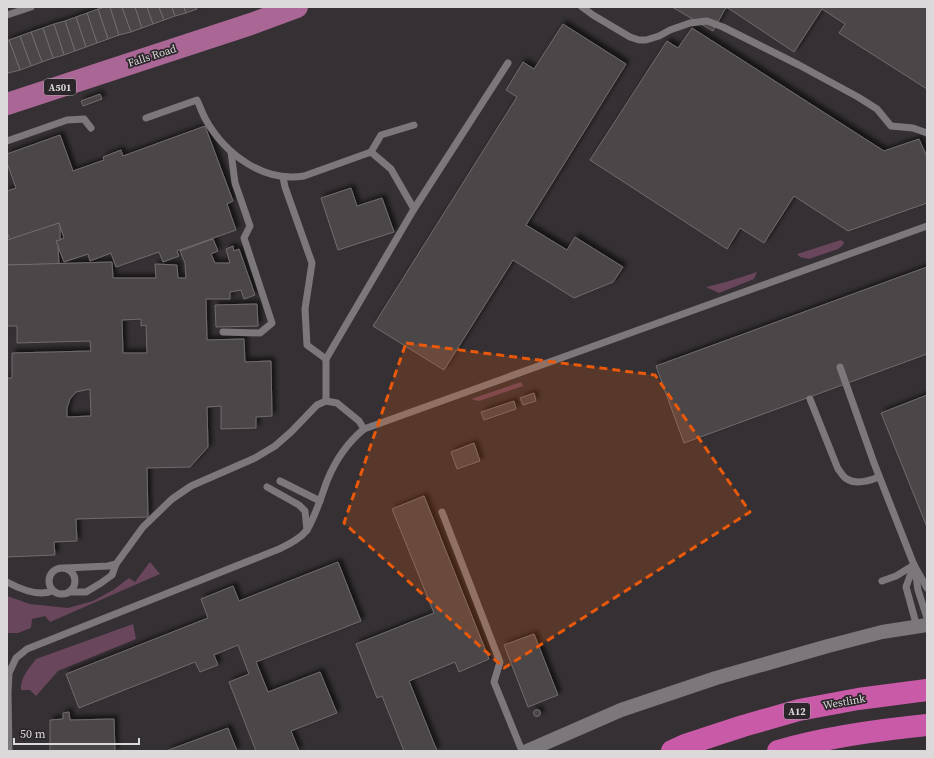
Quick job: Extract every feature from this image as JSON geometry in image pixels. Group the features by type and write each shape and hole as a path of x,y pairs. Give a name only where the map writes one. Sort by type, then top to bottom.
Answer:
{"highway":[{"name":"Westlink","path":"672,751 685,745 743,726 799,710 858,699 927,690"},
{"path":"778,751 832,738 886,729 927,725"}],"main road":[{"name":"Falls Road","path":"7,104 251,24 297,7"}],"street":[{"path":"527,751 621,710 716,678 828,646 924,623"}],"lane":[{"path":"7,15 31,7"},
{"path":"582,7 630,37 639,40 646,40 659,36 670,30 690,23 706,21 799,64 877,109 892,126 913,128 927,133"},
{"path":"326,401 326,359 414,209 508,63"},
{"path":"146,118 197,100 206,120 217,137 231,152 253,168 283,177 294,178 304,176 371,152 381,135 414,125"},
{"path":"7,141 67,120 84,119 92,128"},
{"path":"223,332 260,333 272,323 244,238 250,226 235,183 231,152"},
{"path":"371,152 391,169 414,209"},
{"path":"283,177 285,187 312,264 305,309 307,345 326,359"},
{"path":"9,751 9,673 16,658 27,649 296,541 307,530 333,468 352,440 364,429 927,226"},
{"path":"840,367 854,409 914,565 927,588"},
{"path":"810,399 838,469 846,479 856,482 880,478"},
{"path":"116,564 56,570 50,576 49,583 52,591 62,594 70,592 86,592 101,583 112,575 116,564 144,527 172,499 191,486 255,458 274,446 291,432 317,405 326,401 337,403 359,421 364,429"},
{"path":"280,481 320,501"},
{"path":"267,487 299,505 305,511 307,530"},
{"path":"442,512 500,662 494,682 522,751"},
{"path":"914,565 927,578"},
{"path":"882,581 896,576 914,565"},
{"path":"914,565 906,587 924,623"},
{"path":"914,565 924,623"},
{"path":"64,568 75,578 74,586 70,592"},
{"path":"7,582 19,588 45,594 52,591"}],"highlighted area":[{"path":"406,343 655,375 750,512 504,668 344,523"}],"shaded area":[{"path":"841,240 844,242 843,245 838,249 809,259 800,257 797,254"},
{"path":"757,272 754,279 719,293 706,287 726,282"},
{"path":"521,382 523,386 479,401 471,399"},
{"path":"150,562 160,574 50,622 45,616 32,619 31,628 18,633 7,633 7,596 30,604 68,608 93,601 113,590 129,578 135,582"},
{"path":"133,624 136,639 58,671 36,696 30,690 21,690 23,677 36,659"}],"building":[{"path":"110,7 119,35 108,39 98,9"},
{"path":"110,7 122,7 131,32 119,35"},
{"path":"122,7 135,7 142,28 131,32"},
{"path":"135,7 147,7 153,24 142,28"},
{"path":"147,7 159,7 164,20 153,24"},
{"path":"159,7 172,7 175,16 164,20"},
{"path":"172,7 184,7 186,13 175,16"},
{"path":"184,7 197,7 197,9 186,13"},
{"path":"672,7 729,7 725,9 713,31"},
{"path":"927,7 927,89 839,33 845,24 822,9 794,52 728,8"},
{"path":"98,9 108,39 97,43 87,13"},
{"path":"87,13 97,43 86,47 76,17"},
{"path":"76,17 86,47 75,51 65,21"},
{"path":"65,21 75,51 64,55 54,24"},
{"path":"54,24 64,55 53,58 43,28"},
{"path":"563,24 626,64 526,225 567,250 575,237 623,267 613,282 574,298 513,260 444,370 373,326 517,97 506,90 523,62 534,69"},
{"path":"43,28 53,58 42,62 31,32"},
{"path":"692,28 884,151 919,139 927,157 927,203 848,231 794,196 764,243 740,228 727,249 590,160 667,41 678,48"},
{"path":"31,32 42,62 31,66 20,36"},
{"path":"20,36 31,66 20,70 9,40"},
{"path":"9,40 20,70 8,73 7,41"},
{"path":"100,94 102,99 83,106 81,101"},
{"path":"205,126 233,201 227,204 236,230 177,251 179,256 163,262 159,252 116,267 111,253 90,261 88,254 64,262 56,241 64,238 59,223 10,240 7,232 7,191 16,188 7,163 7,154 60,135 73,171 104,160 103,157 121,150 123,156"},
{"path":"351,188 357,206 382,198 394,232 338,250 321,198"},
{"path":"59,223 60,240 56,241 58,246 59,264 7,265 7,240"},
{"path":"213,239 218,251 211,254 215,263 230,263 226,249 233,246 234,251 239,249 255,295 244,299 241,290 230,292 230,299 206,299 207,340 244,339 245,362 271,361 272,416 256,417 256,428 221,429 221,406 207,407 208,447 190,467 147,468 148,517 76,519 77,541 54,542 55,555 7,557 7,378 12,378 12,353 91,351 90,341 17,343 17,326 7,326 7,265 112,262 113,278 156,278 155,264 177,265 178,278 186,278 185,263 180,251","holes":["141,319 141,326 146,325 147,353 123,353 122,320","90,389 91,416 67,417 67,408 70,399 76,392"]},
{"path":"927,267 927,354 684,443 656,366"},
{"path":"257,304 258,326 216,327 215,305"},
{"path":"534,393 536,401 523,405 520,398"},
{"path":"927,395 927,527 881,413"},
{"path":"514,401 516,409 484,420 481,412"},
{"path":"474,443 480,461 457,469 451,452"},
{"path":"424,496 489,659 459,672 455,662 409,681 437,751 404,751 382,696 377,698 356,644 434,613 392,509"},
{"path":"338,562 361,621 256,662 268,692 320,672 337,713 291,731 299,751 256,751 229,682 249,674 238,645 214,655 218,665 200,672 195,662 79,708 66,674 208,618 201,599 233,586 239,601"},
{"path":"534,634 558,695 528,707 504,645"},
{"path":"537,709 540,710 540,716 537,717 534,716 533,713 534,710"},
{"path":"69,712 70,720 114,719 115,751 50,751 50,720 63,719 63,713"},
{"path":"228,728 237,751 166,751"}]}
